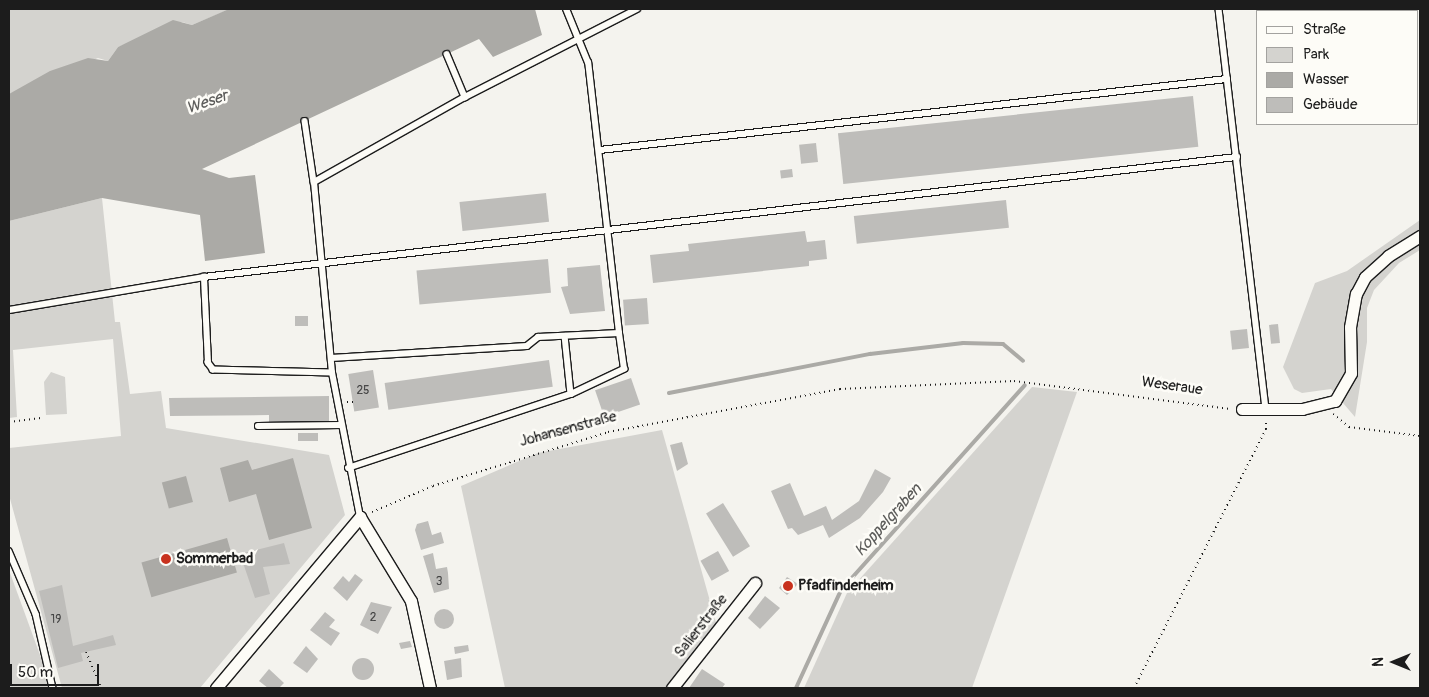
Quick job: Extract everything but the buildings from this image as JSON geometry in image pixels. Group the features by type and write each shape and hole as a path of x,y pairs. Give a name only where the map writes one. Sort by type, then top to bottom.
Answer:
{"street":[{"path":"1242,409 1326,406 1345,387 1351,373 1352,313 1365,277 1420,236"},
{"path":"216,688 360,517 411,601 430,688"},
{"name":"Salierstraße","path":"672,688 755,583"}],"lane":[{"path":"348,468 571,394 624,369 600,150 588,63 566,9"},
{"path":"314,182 465,97 578,37 637,9"},
{"path":"1219,9 1266,408"},
{"path":"447,54 465,97"},
{"path":"600,150 1227,79"},
{"path":"305,121 323,265 332,373 348,468 360,517"},
{"path":"9,310 204,277 608,232 1237,157"},
{"path":"204,277 208,363 213,370 332,373"},
{"path":"330,358 527,346 538,337 619,332"},
{"path":"565,336 571,394"},
{"path":"258,426 341,425"},
{"path":"9,552 36,614 53,688"}],"path":[{"name":"Weseraue","path":"1014,381 1242,409"},
{"name":"Johansenstraße","path":"360,517 507,461 625,429 840,390 1014,381"},
{"path":"1326,406 1349,427 1420,436"},
{"path":"1134,688 1266,429 1266,408"},
{"path":"9,422 40,418"},
{"path":"86,652 101,688"}],"green space":[{"path":"9,9 230,9 192,25 182,22 118,47 108,61 98,58 9,94"},
{"name":"Sommerbad","path":"102,198 115,322 120,322 130,394 161,391 166,428 329,455 345,515 200,688 62,688 9,495 9,448 121,436 113,339 13,350 17,417 9,418 9,221"},
{"path":"1420,220 1420,250 1399,263 1374,290 1367,308 1367,342 1355,417 1331,389 1302,393 1294,389 1283,367 1315,283 1347,271"},
{"path":"51,372 65,377 67,414 46,415 44,382"},
{"path":"1032,387 1077,392 972,688 804,688 847,593"},
{"path":"662,430 717,626 666,688 505,688 461,486 538,453"},
{"path":"9,570 52,688 9,688"}],"water":[{"name":"Weser","path":"229,9 535,9 542,35 493,57 479,39 202,169 229,178 255,175 265,253 205,261 200,215 102,198 9,221 9,94 50,71 88,58 108,61 118,47 173,20 192,25"},
{"path":"293,458 312,528 269,540 256,494 229,502 220,468 248,460 252,470"},
{"path":"186,476 193,502 169,509 162,482"},
{"path":"227,538 237,573 151,597 141,563"}],"waterway":[{"name":"Koppelgraben","path":"669,393 870,354 963,343 1003,344 1023,361"},
{"name":"Koppelgraben","path":"796,688 841,590 1025,385"}],"place":[{"name":"Sommerbad","path":"166,559"},
{"name":"Pfadfinderheim","path":"788,586"}]}
